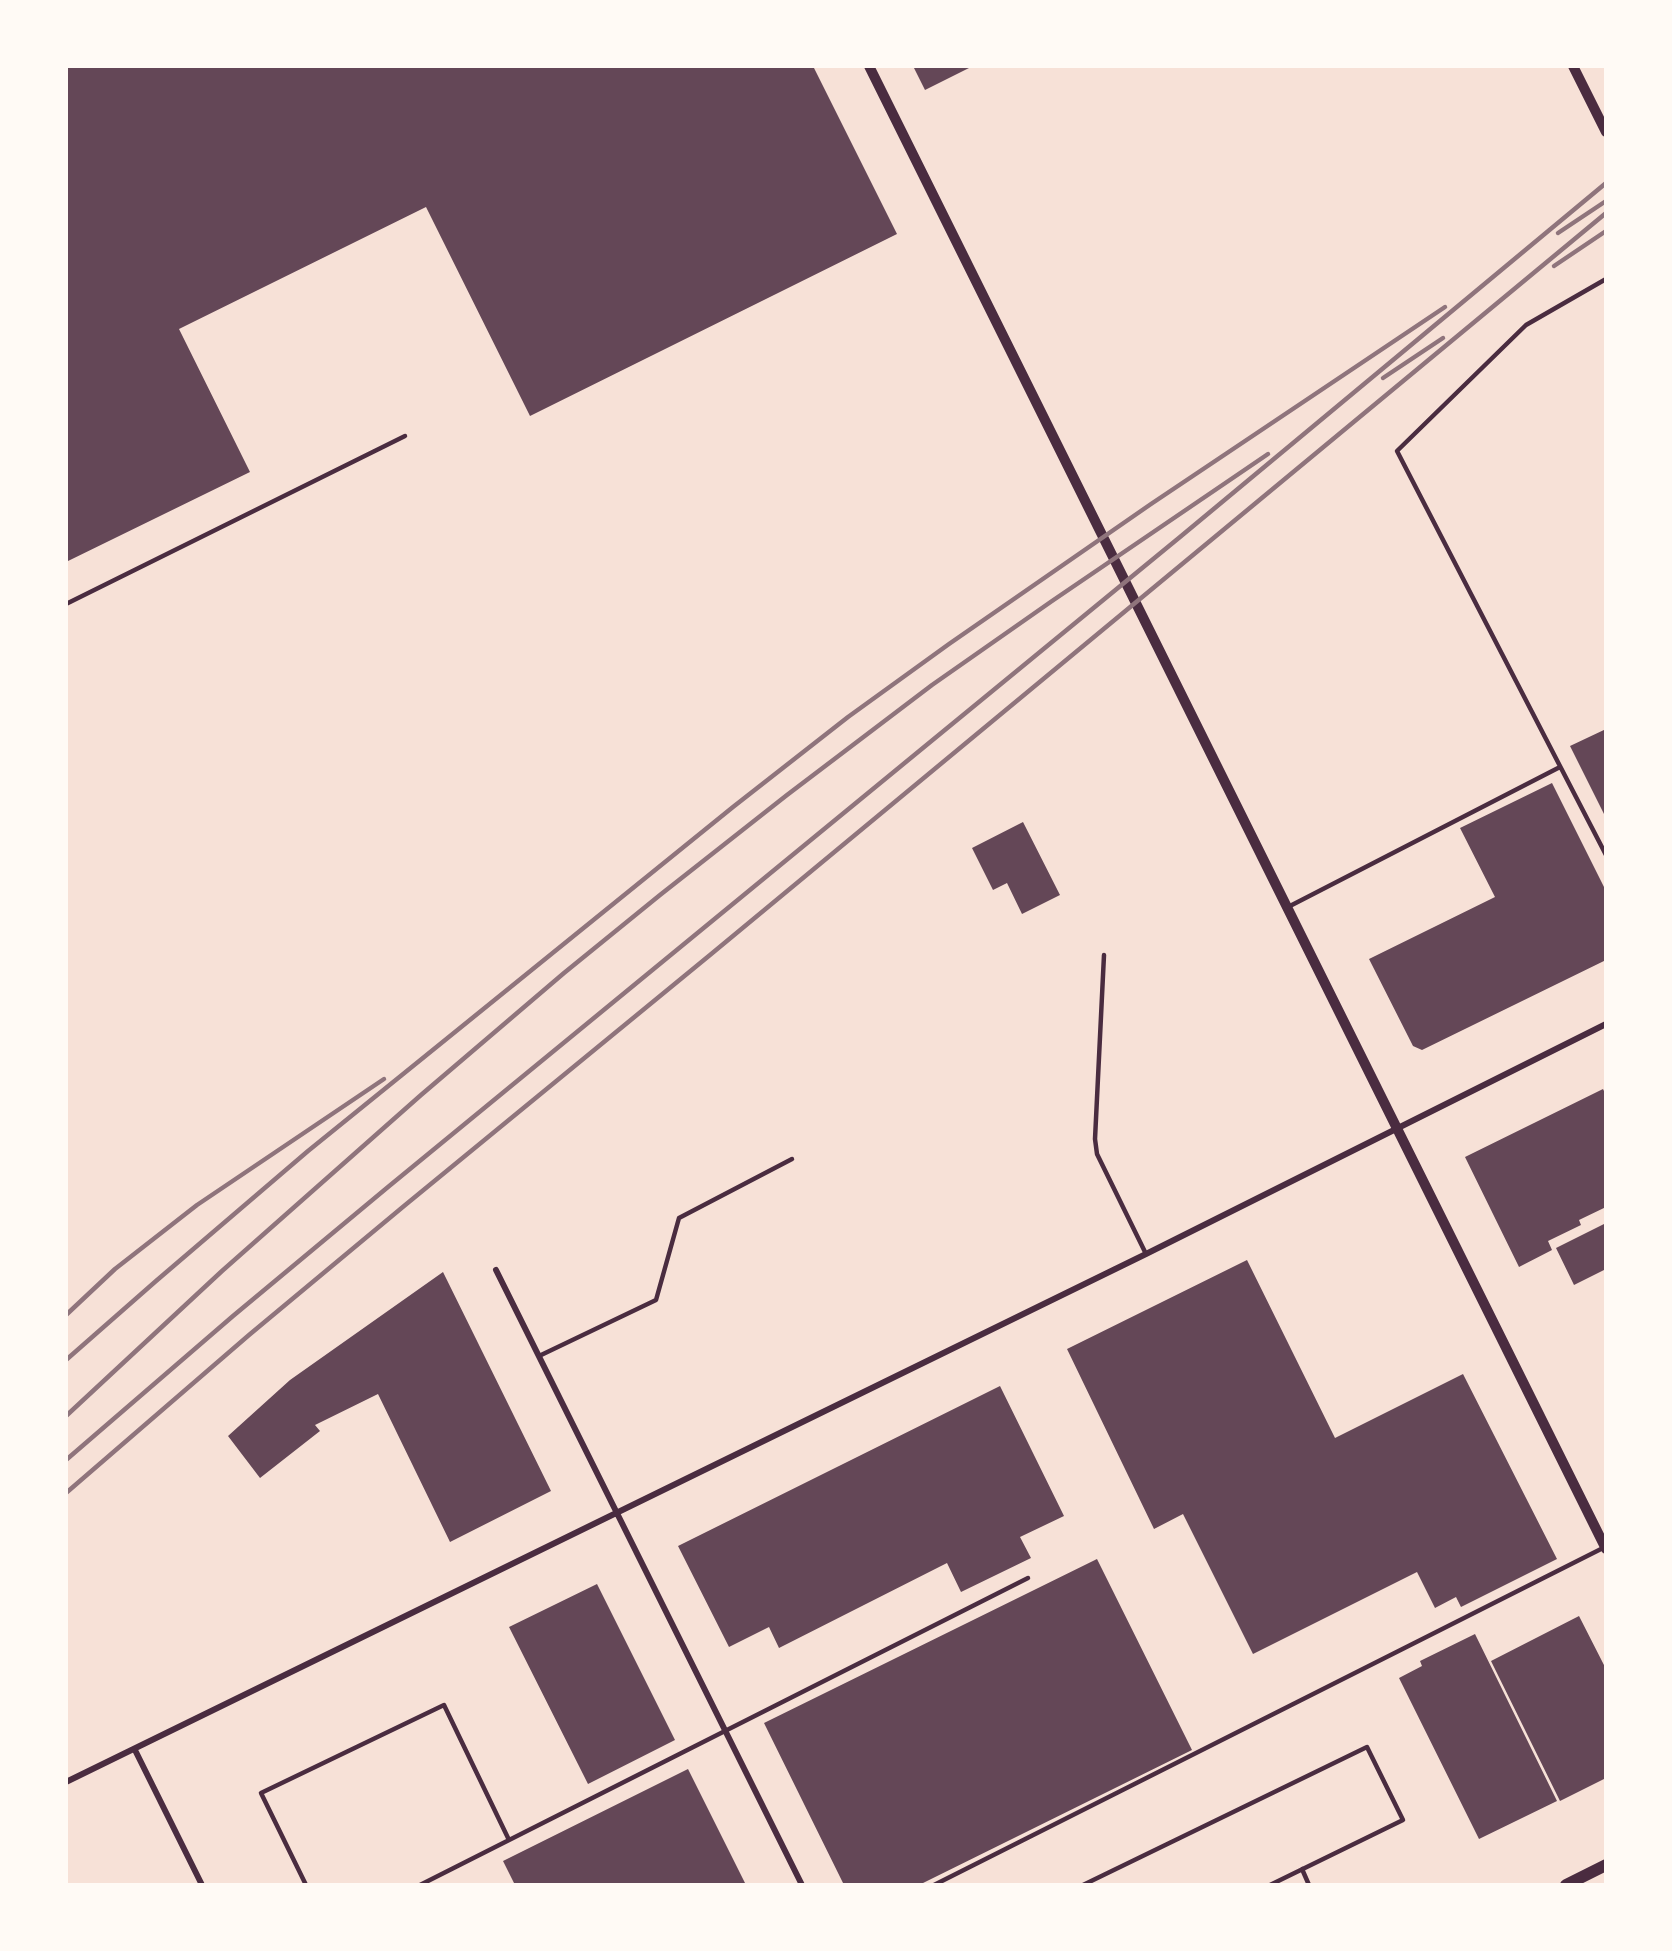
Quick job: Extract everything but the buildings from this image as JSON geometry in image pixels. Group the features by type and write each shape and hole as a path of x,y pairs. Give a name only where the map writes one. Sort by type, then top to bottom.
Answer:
{"main road":[{"path":"1566,1885 1606,1865"}],"street":[{"path":"869,66 1606,1548"},
{"path":"1573,66 1606,132"},
{"path":"66,1782 1146,1254 1606,1024"},
{"path":"496,1269 802,1885"},
{"path":"135,1750 202,1885"}],"lane":[{"path":"1606,279 1526,324 1397,451 1606,855"},
{"path":"66,604 405,436"},
{"path":"1287,907 1560,766"},
{"path":"1104,954 1095,1139 1097,1154 1146,1254"},
{"path":"539,1356 656,1300 679,1218 792,1159"},
{"path":"934,1885 1606,1548"},
{"path":"420,1885 1028,1578"},
{"path":"306,1885 261,1793 444,1705 509,1840"},
{"path":"1083,1885 1367,1747 1403,1820 1270,1885"},
{"path":"1302,1869 1310,1885"}],"railway":[{"path":"66,1460 233,1316 388,1187 1180,537 1606,183"},
{"path":"1558,233 1606,201"},
{"path":"66,1493 249,1335 404,1206 1606,213"},
{"path":"1554,266 1606,231"},
{"path":"66,1360 308,1151 733,807 848,717 1151,504 1445,307"},
{"path":"1383,378 1443,338"},
{"path":"66,1416 222,1271 421,1095 660,895 932,685 1268,454"},
{"path":"66,1315 115,1269 197,1205 384,1079"}]}
